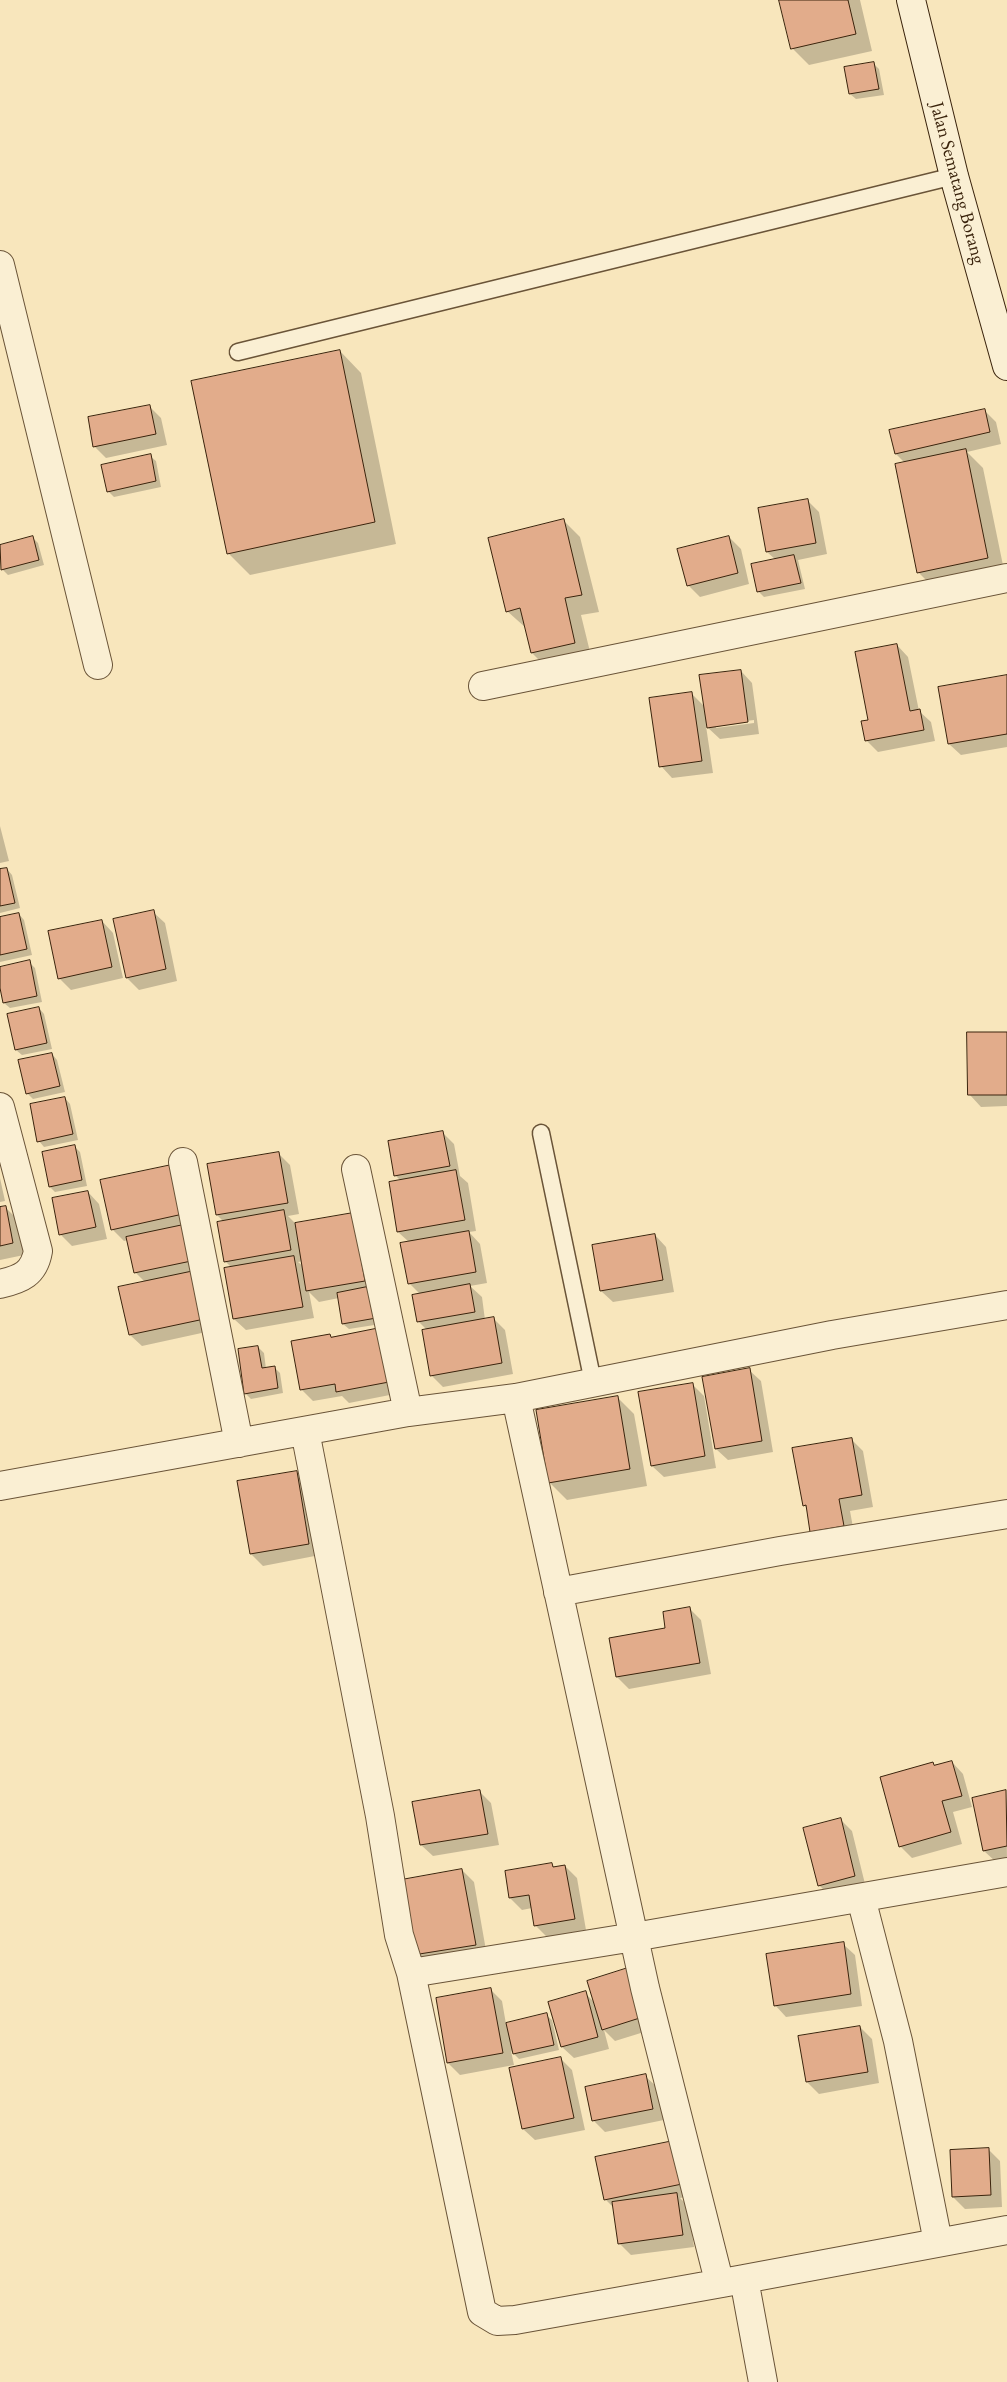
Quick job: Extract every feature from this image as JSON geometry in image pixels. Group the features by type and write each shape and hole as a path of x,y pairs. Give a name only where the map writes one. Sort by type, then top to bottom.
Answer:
{"street":[{"name":"Jalan Sematang Borang","path":"911,0 954,176 1007,366"},
{"path":"0,265 98,665"},
{"path":"482,686 1007,578"},
{"path":"0,1107 38,1251 36,1262 30,1272 22,1278 0,1284"},
{"path":"183,1162 239,1444"},
{"path":"356,1169 408,1412"},
{"path":"0,1486 408,1412 516,1398 832,1334 1007,1305"},
{"path":"516,1398 634,1937 717,2273 733,2281 763,2382"},
{"path":"305,1431 380,1816 399,1935 411,1973 482,2312 497,2320 515,2320 1007,2230"},
{"path":"558,1592 780,1551 1007,1514"},
{"path":"411,1973 634,1937 1007,1872"},
{"path":"861,1898 898,2041 938,2242"}],"lane":[{"path":"238,352 954,176"},
{"path":"541,1133 593,1382"}],"building":[{"path":"779,0 848,0 856,34 791,49"},
{"path":"874,62 879,89 849,94 844,67"},
{"path":"340,350 375,522 227,554 191,381"},
{"path":"150,405 156,434 93,447 88,417"},
{"path":"985,409 990,432 895,454 889,430"},
{"path":"966,449 988,558 917,573 895,464"},
{"path":"151,454 156,481 107,492 101,465"},
{"path":"808,499 816,543 766,552 758,508"},
{"path":"564,519 582,595 565,598 575,643 531,653 520,608 506,612 488,538"},
{"path":"33,536 39,560 1,570 0,545"},
{"path":"729,536 738,573 687,586 677,549"},
{"path":"794,555 801,583 757,592 751,564"},
{"path":"897,644 910,711 920,709 924,730 865,741 861,721 868,720 855,652"},
{"path":"741,670 748,722 707,728 699,675"},
{"path":"1007,675 1007,734 948,744 938,687"},
{"path":"692,692 702,761 659,767 649,698"},
{"path":"7,868 15,903 0,906 0,869"},
{"path":"154,910 166,969 126,978 113,919"},
{"path":"19,913 27,949 0,955 0,917"},
{"path":"102,920 112,967 58,979 48,931"},
{"path":"30,960 37,996 3,1003 0,988 0,967"},
{"path":"39,1007 47,1043 15,1050 7,1014"},
{"path":"967,1032 1007,1032 1007,1095 968,1095"},
{"path":"52,1053 60,1086 26,1094 18,1060"},
{"path":"65,1097 73,1134 37,1142 30,1104"},
{"path":"443,1131 450,1166 394,1176 388,1141"},
{"path":"75,1145 82,1180 49,1187 42,1152"},
{"path":"279,1152 288,1203 216,1215 207,1164"},
{"path":"181,1163 192,1212 111,1230 100,1180"},
{"path":"456,1170 465,1220 397,1232 389,1182"},
{"path":"88,1191 96,1227 59,1235 52,1198"},
{"path":"6,1206 13,1243 0,1246 0,1207"},
{"path":"284,1210 291,1250 224,1262 217,1222"},
{"path":"353,1213 365,1281 306,1291 295,1223"},
{"path":"188,1224 196,1260 134,1273 126,1237"},
{"path":"469,1231 476,1272 408,1284 400,1243"},
{"path":"655,1234 663,1280 600,1291 592,1245"},
{"path":"294,1256 303,1307 233,1319 224,1268"},
{"path":"199,1270 209,1318 129,1335 118,1287"},
{"path":"470,1284 475,1312 417,1322 412,1295"},
{"path":"377,1285 382,1317 342,1324 337,1293"},
{"path":"494,1317 502,1363 430,1376 422,1330"},
{"path":"380,1328 389,1382 336,1392 335,1384 300,1390 291,1341 330,1334 331,1337"},
{"path":"258,1346 262,1368 275,1366 278,1388 244,1394 238,1349"},
{"path":"750,1368 762,1441 715,1449 702,1377"},
{"path":"693,1383 705,1456 651,1466 638,1392"},
{"path":"618,1396 630,1469 548,1483 536,1410"},
{"path":"852,1438 862,1495 839,1499 844,1526 810,1532 806,1505 803,1506 792,1448"},
{"path":"297,1471 309,1544 250,1554 237,1481"},
{"path":"690,1607 700,1663 616,1677 609,1638 665,1628 663,1612"},
{"path":"952,1761 962,1796 942,1801 951,1832 899,1847 880,1777 933,1762 934,1765"},
{"path":"480,1790 488,1834 420,1845 412,1802"},
{"path":"1006,1790 1007,1846 983,1851 972,1798"},
{"path":"841,1818 855,1876 818,1886 803,1828"},
{"path":"552,1863 553,1867 565,1865 575,1919 534,1926 529,1895 509,1898 505,1871"},
{"path":"462,1869 476,1945 413,1955 401,1880"},
{"path":"844,1942 851,1994 774,2006 766,1954"},
{"path":"631,1967 646,2016 602,2030 587,1981"},
{"path":"491,1988 503,2053 447,2063 436,1998"},
{"path":"586,1991 598,2037 561,2047 548,2002"},
{"path":"547,2013 554,2045 513,2054 506,2023"},
{"path":"860,2026 868,2072 806,2082 798,2036"},
{"path":"561,2057 574,2118 522,2129 509,2068"},
{"path":"646,2074 653,2109 592,2121 585,2087"},
{"path":"678,2140 687,2183 604,2200 595,2157"},
{"path":"989,2148 991,2195 952,2197 950,2150"},
{"path":"677,2193 683,2235 618,2244 612,2202"}]}
